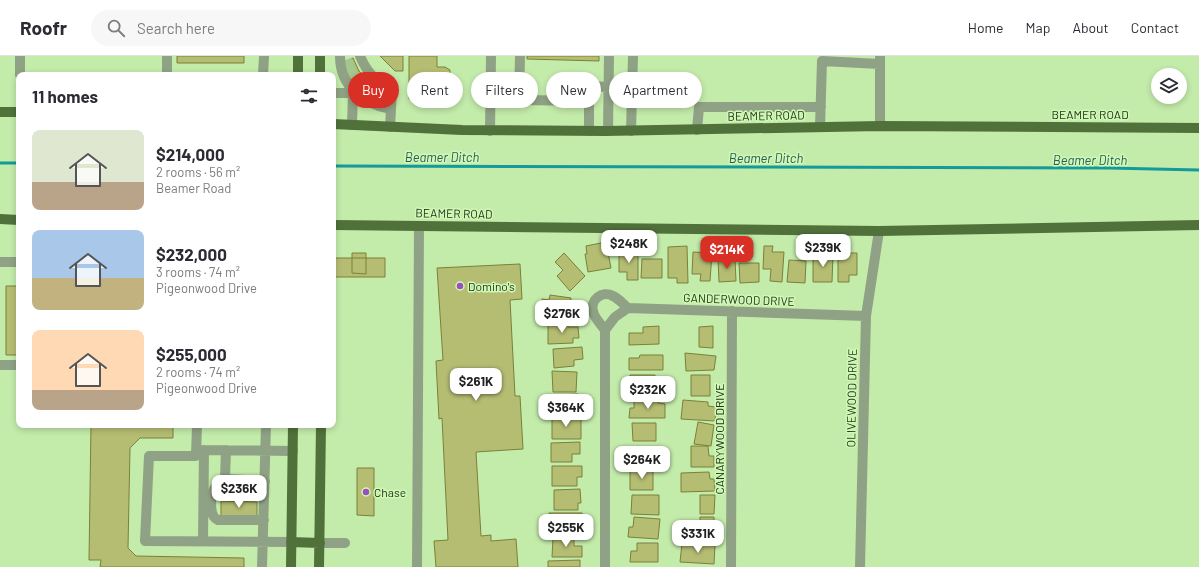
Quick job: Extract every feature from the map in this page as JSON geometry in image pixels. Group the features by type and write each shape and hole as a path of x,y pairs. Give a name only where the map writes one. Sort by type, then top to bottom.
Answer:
{"main road":[{"path":"298,56 298,72"},
{"path":"320,56 320,72"},
{"path":"0,112 16,112"},
{"name":"BEAMER ROAD","path":"336,124 490,131 631,131 880,126 1199,128"},
{"path":"0,219 16,220"},
{"name":"BEAMER ROAD","path":"336,225 879,231 1199,225"},
{"path":"291,567 293,428"},
{"path":"319,567 321,428"},
{"path":"292,542 320,543"}],"street":[{"path":"20,56 20,72"},
{"path":"166,72 167,56"},
{"path":"263,72 264,56"},
{"path":"491,56 491,72"},
{"path":"520,56 520,72"},
{"path":"608,131 609,56"},
{"path":"631,131 633,56"},
{"path":"820,127 822,61 880,60 880,126"},
{"path":"601,87 608,87"},
{"path":"336,93 348,92"},
{"path":"698,130 699,108 821,107"},
{"path":"352,125 355,108"},
{"path":"490,131 491,108"},
{"path":"589,108 589,131"},
{"path":"390,127 391,109"},
{"path":"417,567 419,226"},
{"name":"OLIVEWOOD DRIVE","path":"860,567 866,316 879,231"},
{"path":"0,262 16,262"},
{"path":"605,330 593,313 594,302 597,298 607,294 612,295 628,308 614,317 605,330 605,567"},
{"name":"GANDERWOOD DRIVE","path":"628,308 866,316"},
{"name":"CANARYWOOD DRIVE","path":"732,311 732,567"},
{"path":"0,365 16,365"},
{"path":"197,428 200,450 203,541"},
{"path":"262,567 266,428"},
{"path":"200,450 293,451"},
{"path":"200,450 196,456 149,456 144,541 292,542"},
{"path":"225,479 226,450"},
{"path":"264,520 214,519 212,515 212,496 217,484 225,479 265,481"},
{"path":"320,543 345,543"}],"building":[{"path":"177,56 244,56 244,63 177,63"},
{"path":"380,56 403,56 403,71 395,71"},
{"path":"409,56 437,56 437,67 445,67 450,70 450,72 409,72"},
{"path":"527,56 599,56 599,61 527,59"},
{"path":"353,58 360,72 348,72 348,75 342,63"},
{"path":"606,242 611,268 588,272 585,254 587,254 586,246"},
{"path":"687,246 688,283 677,283 677,278 668,278 668,247"},
{"path":"764,246 773,246 772,252 784,252 782,282 770,281 771,269 763,269"},
{"path":"619,251 638,251 638,280 627,280 627,272 619,272"},
{"path":"693,252 712,253 710,281 700,281 701,274 692,274"},
{"path":"352,253 366,253 366,274 352,273"},
{"path":"564,253 585,276 570,291 557,276 563,270 555,262"},
{"path":"838,253 857,253 857,275 849,275 849,282 838,282"},
{"path":"813,254 833,255 832,282 813,282"},
{"path":"336,258 385,258 385,277 336,277"},
{"path":"642,259 662,259 662,278 641,278"},
{"path":"718,259 735,259 736,281 719,282"},
{"path":"789,260 806,261 805,283 787,282"},
{"path":"739,263 759,263 759,282 740,283"},
{"path":"520,264 522,299 510,300 515,396 520,396 523,449 476,452 481,536 491,535 491,541 516,539 518,567 436,567 434,541 448,540 442,418 439,419 436,361 443,360 437,268"},
{"path":"6,286 16,286 16,355 6,355"},
{"path":"550,295 571,298 569,317 540,313 542,299 549,300"},
{"path":"548,324 568,324 568,327 578,327 579,338 573,338 573,343 548,344"},
{"path":"659,326 659,344 629,345 629,333 643,333 643,327"},
{"path":"713,326 713,348 699,347 699,327"},
{"path":"582,347 583,359 574,360 574,366 554,368 553,349"},
{"path":"685,353 716,356 714,370 686,371"},
{"path":"640,355 663,355 663,370 629,370 629,358 639,358"},
{"path":"552,371 577,372 576,392 553,392"},
{"path":"630,375 655,375 655,394 629,394"},
{"path":"691,375 710,375 710,396 691,396"},
{"path":"578,394 579,414 559,415 558,395"},
{"path":"634,400 658,400 658,403 665,404 665,418 629,418 630,408 634,408"},
{"path":"683,400 708,402 708,406 716,407 715,421 681,419"},
{"path":"552,418 581,418 581,439 552,439"},
{"path":"698,422 714,425 711,446 694,444"},
{"path":"632,423 656,423 656,441 633,441"},
{"path":"91,428 173,428 173,438 140,438 130,448 128,548 136,556 244,558 244,567 100,567 101,560 89,560"},
{"path":"580,442 580,454 572,454 572,462 551,462 551,443"},
{"path":"691,446 708,446 709,456 714,456 714,467 691,467"},
{"path":"637,448 661,448 661,467 629,467 629,455 637,456"},
{"path":"552,466 582,466 582,477 577,477 577,486 552,486"},
{"name":"Chase","path":"357,468 374,468 374,516 357,515"},
{"path":"630,470 653,470 653,490 630,490"},
{"path":"709,472 710,479 714,479 715,491 681,492 681,473"},
{"path":"580,489 581,503 578,503 578,510 554,510 554,490"},
{"path":"632,495 659,495 659,515 631,514"},
{"path":"700,495 715,495 714,514 700,514"},
{"path":"221,501 257,502 257,516 221,516"},
{"path":"549,513 582,513 582,523 577,523 577,532 549,532"},
{"path":"634,517 660,519 658,539 628,537 629,527 633,527"},
{"path":"700,517 714,517 714,535 700,535"},
{"path":"553,538 574,538 574,546 582,546 582,557 552,557"},
{"path":"637,543 658,543 658,562 630,562 631,551 637,551"},
{"path":"682,543 715,545 714,564 680,562"},
{"path":"580,560 580,567 548,567 548,561"}],"waterway":[{"name":"Beamer Ditch","path":"0,163 16,163"},
{"name":"Beamer Ditch","path":"336,166 1109,168 1199,170"}],"tunnel":[{"path":"344,66 354,62"},
{"path":"347,74 357,69"}],"place":[{"name":"Domino's","path":"460,286"},
{"name":"Chase","path":"366,492"}]}
